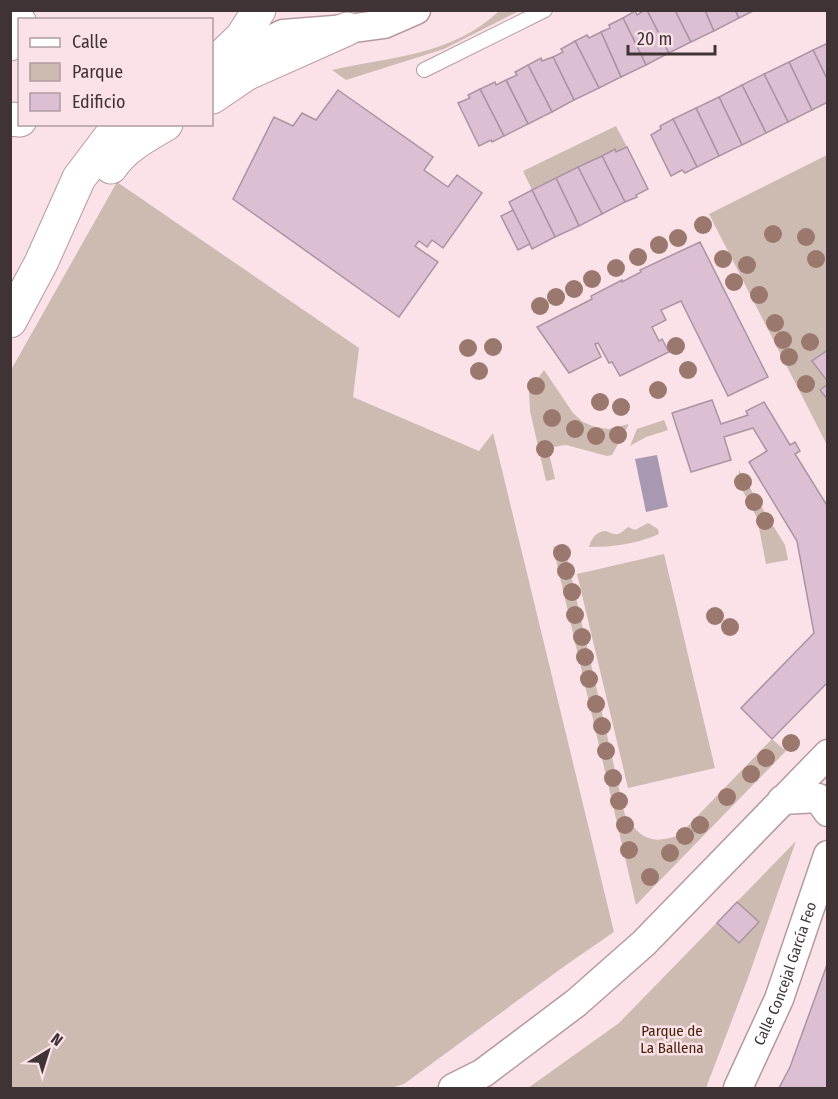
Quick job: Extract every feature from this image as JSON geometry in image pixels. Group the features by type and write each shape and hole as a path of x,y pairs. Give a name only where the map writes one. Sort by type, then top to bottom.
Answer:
{"main road":[{"path":"213,66 242,37 259,10"},
{"path":"10,44 18,26"},
{"path":"213,96 246,74 347,29"},
{"path":"10,321 41,263 79,178 110,137 122,126"},
{"path":"41,263 117,158 138,141 163,126"}],"street":[{"path":"213,67 283,34 384,24 416,10"},
{"path":"453,1089 483,1073 576,1003 644,943 828,754"},
{"path":"782,800 818,798 828,812"},
{"name":"Calle Concejal García Feo","path":"738,1089 779,999 828,855"}],"lane":[{"path":"424,70 545,10"}],"green space":[{"path":"499,11 519,11 444,49 346,80 332,70 441,46 481,26"},
{"path":"616,126 627,147 616,152 614,150 532,190 523,171"},
{"path":"827,155 827,350 812,361 827,382 820,390 827,400 827,445 709,214"},
{"path":"117,182 359,348 353,397 479,451 493,433 614,932 404,1084 391,1088 11,1088 11,370"},
{"path":"544,370 573,413 583,422 609,429 629,424 612,455 607,456 566,445 553,447 549,453 555,479 546,481 530,411 529,391"},
{"path":"664,420 668,430 646,437 630,446 637,429"},
{"path":"739,470 785,545 788,560 766,564 759,528 762,527 739,484"},
{"path":"648,523 658,529 659,534 625,544 589,547 599,532 617,534 628,527 635,530"},
{"path":"564,544 625,815 636,830 654,839 679,835 772,739 786,751 636,905 553,547"},
{"path":"664,554 715,768 628,788 577,574"},
{"name":"Parque de La Ballena","path":"796,841 748,978 706,1088 528,1088 619,1023"}],"shaded area":[{"path":"657,455 668,507 646,512 635,459"}],"building":[{"path":"645,10 669,53 646,65 623,18 635,11 637,15"},
{"path":"647,10 675,10 691,42 669,53"},
{"path":"675,10 705,10 714,31 691,42"},
{"path":"705,10 735,10 739,18 714,31"},
{"path":"735,10 755,10 739,18"},
{"path":"623,18 646,65 621,77 601,32"},
{"path":"601,32 621,77 599,88 575,41"},
{"path":"575,41 599,88 574,100 553,57 563,52 561,49"},
{"path":"828,43 828,81 813,50"},
{"path":"813,50 828,81 828,102 812,110 789,62"},
{"path":"553,57 574,100 552,112 528,65 541,58 542,61"},
{"path":"789,62 812,110 788,122 764,74"},
{"path":"528,65 552,112 528,124 506,80 517,75 515,72"},
{"path":"764,74 788,122 766,133 742,85"},
{"path":"506,80 528,124 504,136 480,89"},
{"path":"742,85 766,133 742,145 719,97"},
{"path":"480,89 504,136 479,146 458,103 470,98 468,95"},
{"path":"338,90 433,157 424,170 448,187 457,175 482,193 443,248 432,240 427,247 419,241 415,246 438,262 399,317 233,199 274,117 293,126 302,113 316,120"},
{"path":"719,97 742,145 719,156 696,108"},
{"path":"696,108 719,156 697,167 673,119"},
{"path":"673,119 697,167 685,173 682,170 671,176 651,135 661,129 660,126"},
{"path":"627,147 648,189 625,202 602,156 615,149 616,152"},
{"path":"602,156 625,202 602,214 578,167"},
{"path":"578,167 602,214 579,226 556,178"},
{"path":"556,178 579,226 555,237 532,190"},
{"path":"532,190 555,237 532,249 509,202"},
{"path":"513,210 530,244 518,250 501,216"},
{"path":"700,242 768,377 728,396 681,301 661,310 666,320 652,327 659,341 662,339 669,352 620,376 612,362 609,363 598,343 595,344 601,357 569,373 537,327 592,299 591,296 641,272 640,270"},
{"path":"828,350 828,382 812,361"},
{"path":"828,384 828,400 820,390"},
{"path":"712,400 721,424 748,415 746,411 764,402 790,445 795,442 800,451 795,454 828,507 828,682 772,739 741,708 814,633 797,541 749,462 767,451 753,428 724,437 731,460 691,472 672,413"},
{"path":"737,902 759,922 739,943 717,923"},
{"path":"828,962 828,1088 779,1088 790,1067"}]}
